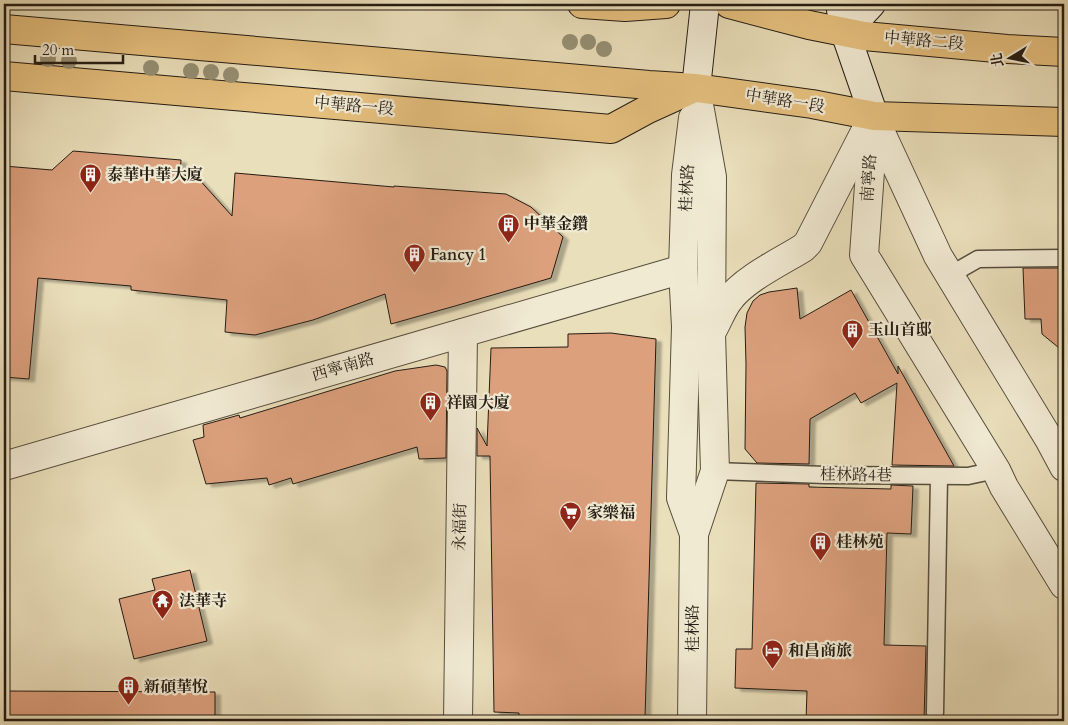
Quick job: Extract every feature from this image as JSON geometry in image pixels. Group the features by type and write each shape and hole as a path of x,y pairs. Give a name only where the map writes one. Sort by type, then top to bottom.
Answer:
{"main road":[{"path":"582,4 625,7 666,4"},
{"path":"728,4 844,32"},
{"name":"中華路一段","path":"4,29 696,88 812,104 874,116"},
{"name":"中華路二段","path":"844,32 864,36 1007,49 1064,52"},
{"name":"中華路一段","path":"4,76 612,129 648,109 696,88"},
{"path":"874,116 1064,122"}],"street":[{"path":"696,88 705,4"},
{"path":"840,4 844,32 874,116"},
{"path":"844,32 871,4"},
{"name":"桂林路","path":"694,534 681,498 686,327 683,269 686,175 696,88"},
{"name":"桂林路","path":"692,721 694,534 714,471 711,333 712,177 696,88"},
{"name":"桂林路","path":"711,333 729,299 760,274 803,248 808,242 874,116"},
{"name":"南寧路","path":"874,116 938,256 1044,430 1064,467"},
{"name":"南寧路","path":"874,116 864,255 1064,584"},
{"name":"西寧南路","path":"4,466 683,269"},
{"name":"永福街","path":"458,721 462,332"}],"lane":[{"path":"950,275 978,259 1064,258"},
{"name":"桂林路4巷","path":"714,471 825,475 968,476 996,470"},
{"path":"935,713 939,476"}],"building":[{"path":"73,151 181,160 180,175 196,176 232,216 235,173 394,187 506,194 531,207 563,237 551,278 391,324 385,294 313,320 255,335 225,332 227,300 131,290 131,286 38,278 29,379 4,377 4,166 52,170"},
{"path":"1023,268 1064,268 1064,352 1042,334 1041,319 1025,319"},
{"path":"797,288 800,319 851,290 898,374 898,366 954,466 892,465 897,383 861,403 855,393 810,419 809,464 757,463 745,449 745,327 747,313 753,301 760,295"},
{"name":"家樂福","path":"611,333 656,339 645,718 618,721 519,721 519,713 494,712 490,456 477,456 477,428 487,446 491,348 568,347 568,334"},
{"path":"436,365 445,367 447,371 446,458 419,459 417,447 293,484 291,478 269,485 267,478 206,484 193,440 204,437 203,425 239,415 240,418 395,371"},
{"path":"756,483 809,484 809,487 891,489 891,485 913,486 911,534 887,533 884,645 926,646 924,721 806,721 807,691 735,688 736,649 752,649"},
{"name":"法華寺","path":"190,570 207,641 134,659 119,599 155,590 152,579"},
{"name":"新碩華悅","path":"4,691 215,692 215,721 4,721"}],"place":[{"name":"泰華中華大廈","path":"91,194"},
{"name":"中華金鑽","path":"508,243"},
{"name":"Fancy 1","path":"414,274"},
{"name":"玉山首邸","path":"852,349"},
{"name":"祥園大廈","path":"430,422"},
{"name":"家樂福","path":"571,532"},
{"name":"桂林苑","path":"820,561"},
{"name":"法華寺","path":"163,620"},
{"name":"和昌商旅","path":"772,670"},
{"name":"新碩華悅","path":"128,706"}]}
